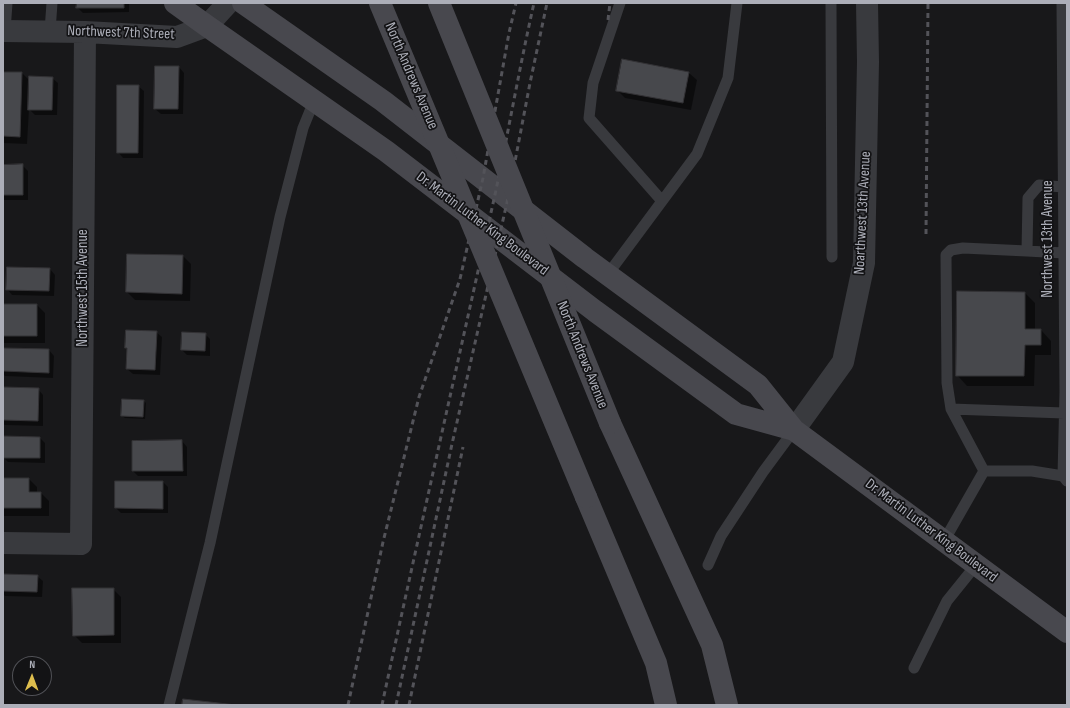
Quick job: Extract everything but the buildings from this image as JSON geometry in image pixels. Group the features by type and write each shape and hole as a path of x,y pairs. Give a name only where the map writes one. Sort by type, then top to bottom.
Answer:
{"main road":[{"name":"Dr. Martin Luther King Boulevard","path":"175,3 386,150 595,310 736,414 794,430"},
{"name":"Dr. Martin Luther King Boulevard","path":"244,3 383,101 608,274 758,384 794,430 1067,632"},
{"name":"North Andrews Avenue","path":"380,3 656,662 666,705"},
{"name":"North Andrews Avenue","path":"439,3 610,423 712,645 727,705"},
{"path":"656,662 680,705"}],"street":[{"name":"Northwest 7th Street","path":"4,31 85,32 177,37 206,26 228,3"},
{"name":"Noarthwest 13th Avenue","path":"794,430 843,362 864,263 868,62 867,3"},
{"name":"Northwest 15th Avenue","path":"3,543 81,544 85,32"}],"lane":[{"path":"4,31 7,3"},
{"path":"50,31 52,3"},
{"path":"620,3 593,83 589,118 662,201"},
{"path":"608,274 697,154 728,78 737,3"},
{"path":"830,3 832,257"},
{"name":"Northwest 13th Avenue","path":"1062,3 1065,478"},
{"path":"169,705 210,543 280,217 303,128 314,101"},
{"path":"1027,252 1028,198 1039,185 1063,187"},
{"path":"984,471 951,409 947,383 946,255 951,250 963,248 1064,253"},
{"path":"951,409 1064,413"},
{"path":"708,566 721,536 763,472 794,430"},
{"path":"984,471 1032,471 1065,478"},
{"path":"944,541 984,471"},
{"path":"914,668 947,601 976,565"}],"railway":[{"path":"348,705 383,542 419,397 460,279 483,178 509,33 516,3"},
{"path":"382,705 496,190 534,3"},
{"path":"396,705 452,444 508,198 547,3"},
{"path":"608,20 610,3"},
{"path":"926,234 928,3"},
{"path":"409,705 463,447"}]}
